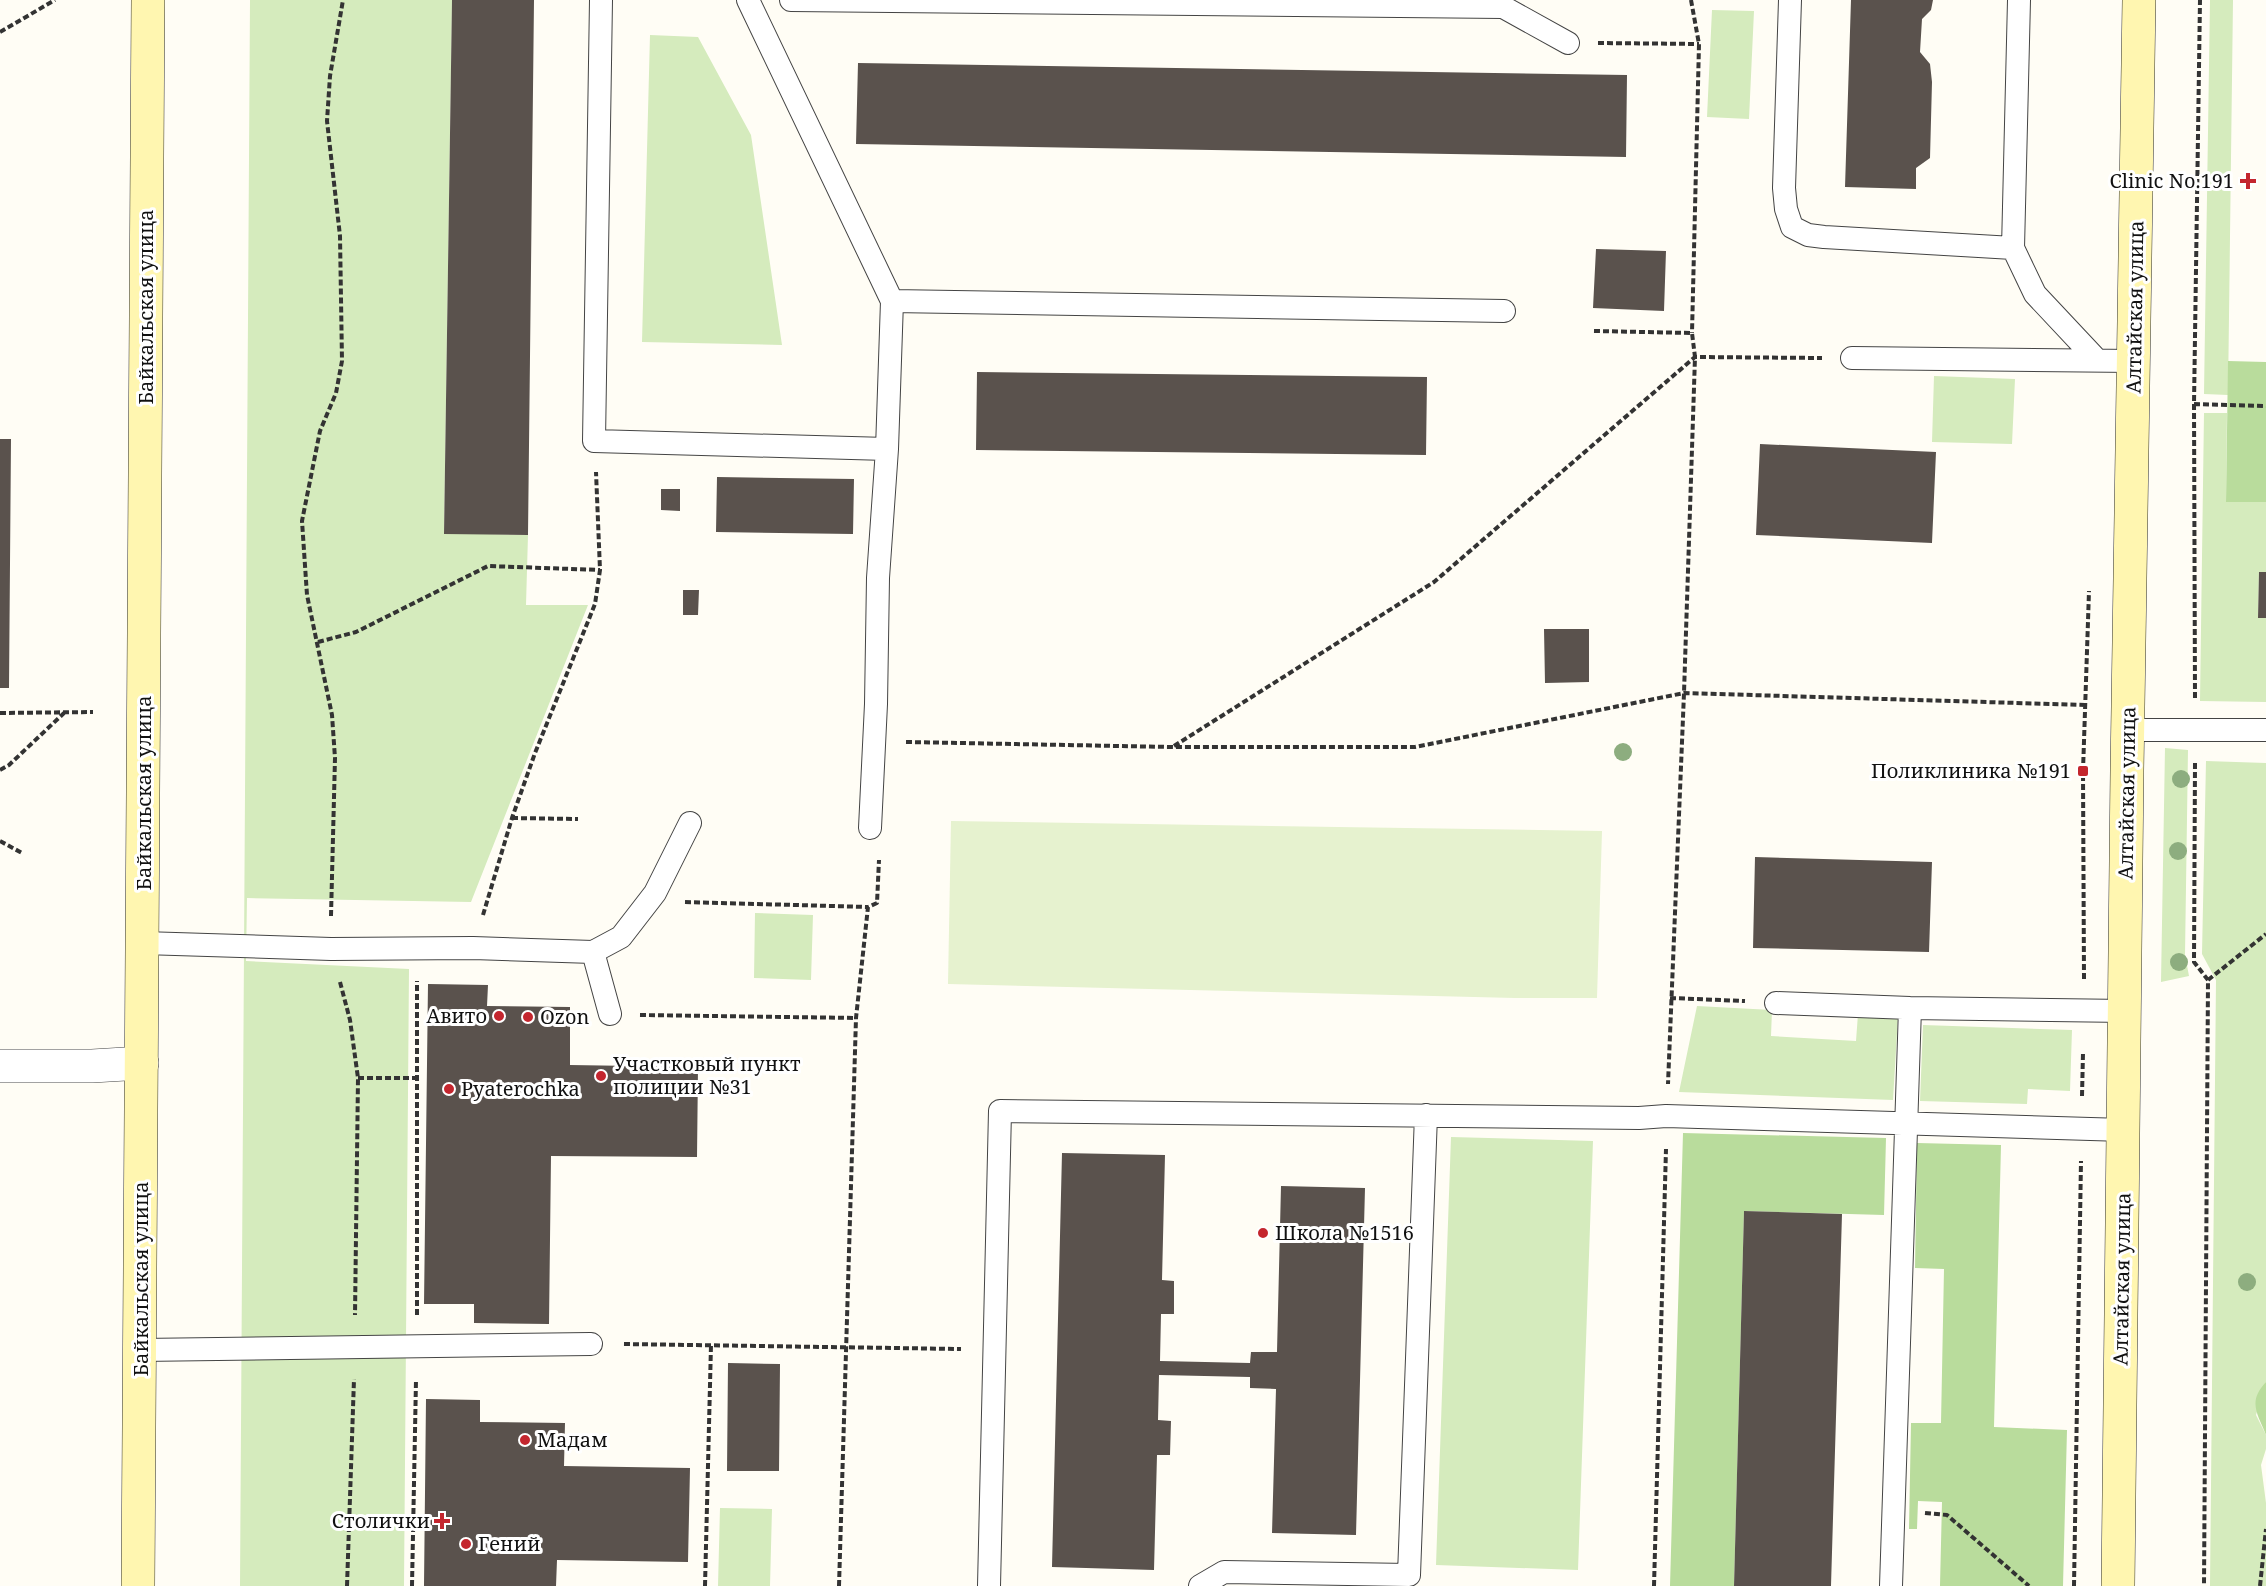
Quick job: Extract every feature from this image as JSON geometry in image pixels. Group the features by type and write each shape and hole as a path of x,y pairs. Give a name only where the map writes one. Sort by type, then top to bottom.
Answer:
{"street":[{"name":"Байкальская улица","path":"138,1586 148,0"},
{"name":"Алтайская улица","path":"2118,1586 2126,1011 2127,730 2139,0"},
{"path":"0,1066 92,1066 142,1063"}],"lane":[{"path":"601,0 594,441 887,449"},
{"path":"748,0 892,301 887,449 878,578 870,828"},
{"path":"791,0 1503,7 1568,43"},
{"path":"1790,0 1784,188 1786,209 1792,227 1808,235 1824,237 2013,248"},
{"path":"2019,0 2013,248 2035,294 2096,359"},
{"path":"892,301 1504,311"},
{"path":"1852,358 2134,361"},
{"path":"2127,730 2266,730"},
{"path":"143,943 331,949 472,948 593,952 621,937 649,901 690,823"},
{"path":"593,952 610,1014"},
{"path":"1776,1003 1911,1008 2126,1011"},
{"path":"1891,1586 1905,1123 1911,1008"},
{"path":"989,1586 1000,1111 1639,1118 1666,1116 1905,1123 2044,1137 2124,1130"},
{"path":"1200,1586 1224,1572 1409,1575 1426,1115"},
{"path":"140,1350 591,1344"}],"path":[{"path":"0,32 55,0"},
{"path":"343,0 330,76 327,121 340,236 342,361 336,393 320,431 302,521 307,595 332,715 335,758 331,949 350,1020 358,1078 355,1348 347,1586"},
{"path":"1654,1586 1666,1116 1684,693 1695,357 1692,333 1699,44 1690,0"},
{"path":"2199,0 2194,404 2194,962 2208,980 2204,1586"},
{"path":"1568,43 1699,44"},
{"path":"1594,331 1692,333"},
{"path":"1173,747 1434,582 1695,357 1852,358"},
{"path":"2194,404 2266,406"},
{"path":"472,948 512,818 535,753 595,604 600,570 594,441"},
{"path":"318,642 356,632 488,566 600,570"},
{"path":"896,742 1173,747 1415,747 1684,693 2085,705"},
{"path":"0,770 9,765 65,711"},
{"path":"0,713 93,712"},
{"path":"512,818 578,819"},
{"path":"0,842 22,853"},
{"path":"649,901 868,907 877,903 879,857"},
{"path":"839,1586 856,1018 868,907"},
{"path":"2208,980 2266,934"},
{"path":"412,1586 417,1347 418,950"},
{"path":"1671,998 1776,1003"},
{"path":"610,1014 856,1018"},
{"path":"358,1078 416,1078"},
{"path":"591,1344 995,1349"},
{"path":"705,1586 711,1345"},
{"path":"1894,1511 1947,1515 2029,1586"},
{"path":"2260,1586 2266,1529"}],"green space":[{"path":"250,0 452,0 444,533 528,535 526,605 588,605 471,902 247,898 246,961 409,969 404,1586 240,1586"},
{"path":"2210,0 2233,0 2228,395 2204,394"},
{"path":"1712,10 1754,11 1749,119 1707,117"},
{"path":"650,35 698,37 751,135 782,345 642,342"},
{"path":"2228,361 2266,362 2266,502 2226,502"},
{"path":"1934,376 2015,379 2012,444 1932,442"},
{"path":"2204,413 2227,413 2226,502 2266,502 2266,572 2259,572 2258,617 2266,618 2266,702 2200,701"},
{"path":"2165,748 2188,750 2185,955 2189,976 2161,982"},
{"path":"2206,761 2266,763 2266,1382 2256,1415 2266,1435 2266,1449 2261,1465 2266,1503 2266,1586 2210,1586 2216,980 2202,954"},
{"path":"951,821 1602,831 1597,998 948,984"},
{"path":"755,913 813,915 811,980 754,978"},
{"path":"1697,1006 1772,1010 1771,1036 1856,1041 1858,1014 1898,1016 1893,1100 1679,1092"},
{"path":"1923,1025 2072,1030 2070,1091 2028,1089 2027,1104 1920,1101"},
{"path":"1683,1133 1886,1138 1884,1215 1744,1211 1734,1586 1670,1586"},
{"path":"1451,1137 1593,1141 1578,1570 1436,1565"},
{"path":"1917,1143 2001,1145 1994,1427 2067,1430 2063,1586 1940,1586 1942,1502 1918,1501 1917,1529 1909,1529 1911,1423 1941,1423 1944,1269 1915,1268"},
{"path":"2266,1382 2266,1435 2257,1414 2256,1402 2260,1389"},
{"path":"720,1508 772,1509 770,1586 718,1586"}],"building":[{"path":"452,0 534,0 528,535 444,534"},
{"path":"1851,0 1933,0 1931,10 1922,19 1920,52 1930,64 1932,82 1930,158 1916,168 1916,189 1845,187"},
{"path":"858,63 1627,75 1626,157 856,144"},
{"path":"1596,249 1666,251 1664,311 1593,308"},
{"path":"977,372 1427,377 1426,455 976,450"},
{"path":"0,439 11,439 9,688 0,688"},
{"path":"1760,444 1936,452 1932,543 1756,535"},
{"path":"717,477 854,479 853,534 716,532"},
{"path":"661,489 680,489 680,511 661,510"},
{"path":"2259,572 2266,572 2266,618 2258,618"},
{"path":"683,590 699,590 698,615 683,615"},
{"path":"1544,629 1589,629 1589,682 1545,683"},
{"path":"1755,857 1932,862 1929,952 1753,948"},
{"path":"428,984 488,985 487,1006 570,1007 570,1065 698,1067 697,1157 551,1156 549,1324 474,1323 474,1304 424,1304"},
{"path":"1062,1153 1165,1155 1162,1280 1174,1281 1174,1314 1161,1314 1160,1361 1250,1363 1251,1352 1277,1352 1281,1186 1365,1188 1356,1535 1272,1533 1276,1389 1250,1388 1250,1377 1159,1375 1158,1420 1171,1421 1170,1455 1157,1455 1154,1570 1052,1567"},
{"path":"1744,1211 1842,1214 1831,1586 1734,1586"},
{"path":"728,1363 780,1364 779,1471 727,1471"},
{"path":"426,1399 480,1400 480,1422 565,1423 564,1466 690,1468 688,1562 557,1560 556,1586 424,1586"}],"place":[{"name":"Clinic No.191","path":"2248,181"},
{"name":"Поликлиника №191","path":"2083,771"},
{"name":"Авито","path":"499,1016"},
{"name":"Ozon","path":"528,1017"},
{"name":"Участковый пункт полиции №31","path":"601,1076"},
{"name":"Pyaterochka","path":"449,1089"},
{"name":"Школа №1516","path":"1263,1233"},
{"name":"Мадам","path":"525,1440"},
{"name":"Столички","path":"442,1521"},
{"name":"Гений","path":"466,1544"}]}
